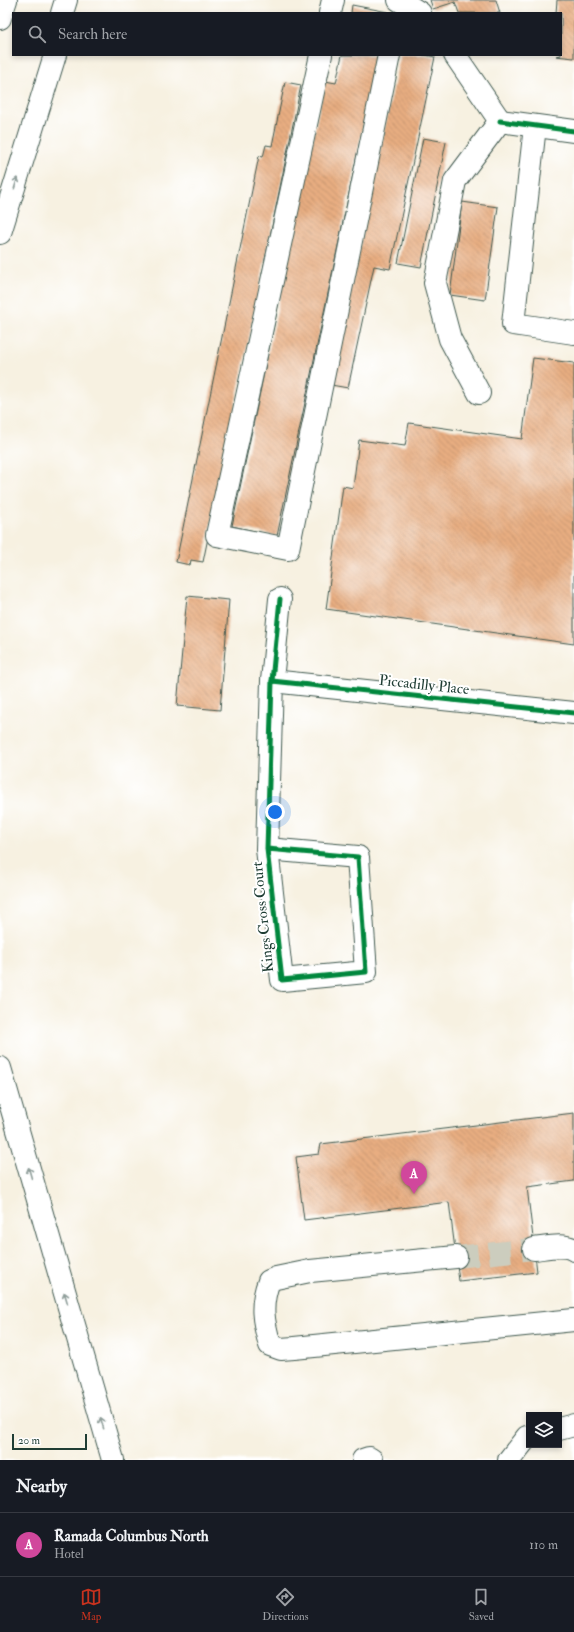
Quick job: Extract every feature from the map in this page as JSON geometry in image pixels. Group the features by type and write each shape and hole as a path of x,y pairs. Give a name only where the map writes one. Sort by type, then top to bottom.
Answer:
{"main road":[{"path":"0,18 6,0"},
{"path":"62,12 66,0"},
{"path":"68,12 72,0"},
{"path":"330,12 333,0"},
{"path":"398,12 400,0 418,12"},
{"path":"0,181 46,56"},
{"path":"0,233 55,56"},
{"path":"321,56 217,534 288,549 389,56"},
{"path":"456,56 500,121 574,131"},
{"path":"479,393 450,339 435,283 455,181 500,121"},
{"path":"535,126 513,324 574,332"},
{"name":"Kings Cross Court","path":"267,849 358,858 366,972 282,980 267,849 272,681 280,599"},
{"name":"Piccadilly Place","path":"272,681 574,713"},
{"path":"574,713 574,720"},
{"path":"0,1068 113,1460"},
{"path":"534,1249 557,1247 571,1248 574,1250"},
{"path":"456,1257 310,1272 276,1278 269,1281 264,1295 263,1316 270,1345 281,1349 294,1348 574,1320"},
{"path":"562,1428 574,1425"},
{"path":"509,1460 526,1439"},
{"path":"362,1460 369,1458 372,1460"}],"building":[{"path":"430,0 496,0 500,12 459,12 455,2 433,9"},
{"path":"557,0 574,0 574,58 556,56 562,56 562,12 556,12"},
{"path":"352,5 388,12 351,12"},
{"path":"342,56 378,56 277,536 232,526 325,81 336,83"},
{"path":"400,56 435,57 390,269 374,266 348,388 331,385"},
{"path":"285,82 301,85 203,562 191,560 190,565 176,562 259,156 263,157 266,145 272,146"},
{"path":"423,138 446,142 421,267 398,263"},
{"path":"462,202 498,207 485,300 450,295"},
{"path":"533,358 574,363 574,644 326,609 343,486 353,488 359,440 405,446 409,423 522,439"},
{"path":"187,596 229,600 220,710 177,706"},
{"path":"574,1113 574,1181 527,1187 537,1272 459,1281 449,1202 304,1220 296,1157 319,1154 321,1144"}],"tunnel":[{"path":"456,1257 534,1249"}],"cycle path":[{"path":"500,121 574,131"},
{"path":"267,849 358,857 366,972 282,980 267,849 272,681 280,599"},
{"path":"272,681 574,713"}],"place":[{"name":"Ramada Columbus North","path":"414,1194"}]}
